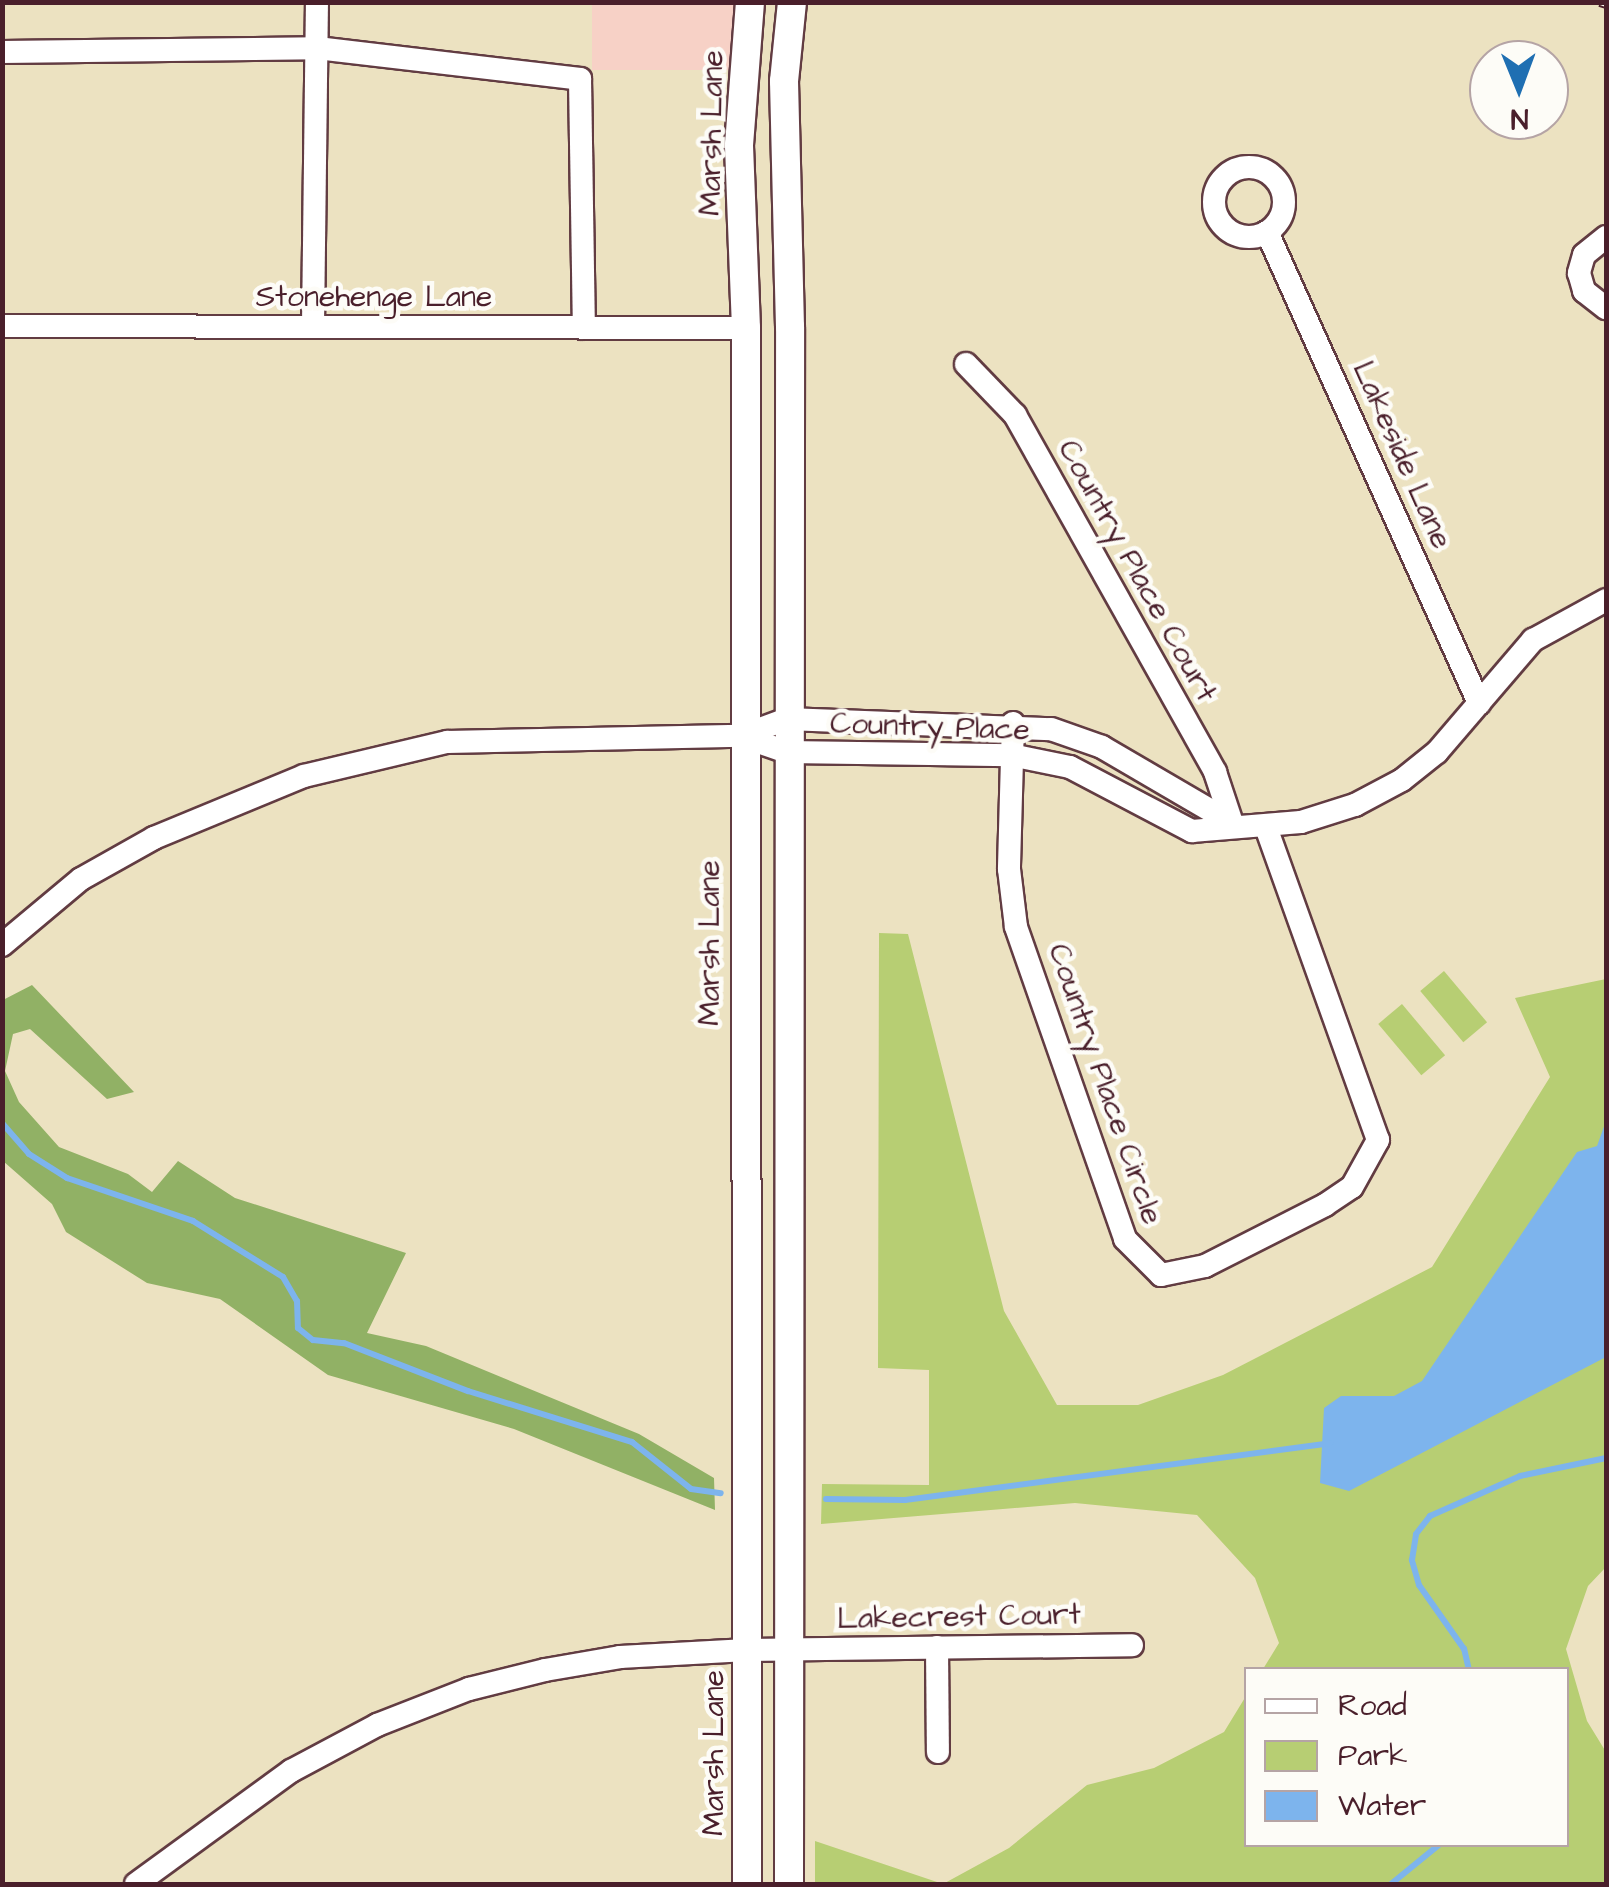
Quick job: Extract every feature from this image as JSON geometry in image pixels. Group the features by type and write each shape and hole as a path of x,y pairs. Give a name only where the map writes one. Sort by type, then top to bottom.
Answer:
{"main road":[{"name":"Marsh Lane","path":"747,1884 742,736 746,328 739,145 750,2"},
{"path":"788,1884 789,441 784,81 792,2"},
{"path":"788,230 769,294 746,328 769,352 778,430 789,441"}],"street":[{"path":"313,326 317,2"},
{"path":"2,52 317,48 580,79 584,328"},
{"name":"Lakeside Lane","path":"1267,232 1480,703"},
{"path":"1606,237 1584,254 1579,273 1584,291 1606,308"},
{"name":"Stonehenge Lane","path":"2,326 746,328"},
{"name":"Country Place Court","path":"966,364 1015,415 1216,772 1232,823"},
{"name":"Country Place","path":"742,736 787,752 1011,755 1070,767 1192,832 1232,823 1266,828 1387,790 1437,752 1532,640 1606,600"},
{"path":"2,945 81,880 154,838 242,799 377,754 535,735 742,736 787,719"},
{"name":"Country Place","path":"787,719 1012,723 1082,737 1232,823"},
{"name":"Country Place Circle","path":"1012,723 1016,926 1044,991 1125,1239 1161,1274 1205,1266 1325,1205 1352,1187 1378,1140 1370,1102 1266,828"},
{"name":"Lakecrest Court","path":"136,1884 291,1771 432,1704 576,1664 787,1648 1132,1645"},
{"path":"936,1647 938,1752"}],"shaded area":[{"path":"592,3 738,3 738,70 592,70"}],"green space":[{"path":"879,933 908,934 1004,1311 1057,1405 1138,1405 1223,1375 1432,1267 1550,1077 1515,998 1606,979 1606,1567 1588,1586 1566,1649 1587,1721 1606,1752 1606,1884 943,1884 1009,1848 1087,1785 1154,1768 1224,1732 1244,1699 1244,1847 1569,1847 1569,1667 1264,1667 1279,1643 1255,1578 1197,1515 1075,1503 821,1524 822,1484 929,1485 929,1370 878,1368"},
{"path":"1444,971 1487,1022 1463,1042 1420,991"},
{"path":"32,985 134,1092 107,1099 30,1029 13,1034 5,1071 19,1102 59,1147 128,1174 152,1192 178,1161 235,1198 406,1253 367,1333 426,1346 639,1434 714,1478 715,1510 514,1429 328,1375 220,1299 147,1283 66,1232 52,1204 3,1161 3,1000"},
{"path":"1402,1004 1445,1055 1421,1075 1378,1024"},
{"path":"815,1841 943,1884 815,1884"}],"water":[{"path":"1606,1121 1606,1357 1349,1491 1320,1483 1324,1408 1341,1396 1394,1396 1422,1381 1577,1152 1597,1146"}],"waterway":[{"path":"2,1123 29,1154 67,1178 193,1221 283,1277 297,1301 298,1328 313,1340 344,1343 468,1391 632,1442 691,1489 721,1493"},
{"path":"826,1499 905,1500 1330,1443"},
{"path":"1468,1667 1464,1649 1419,1585 1412,1560 1416,1534 1430,1516 1520,1476 1606,1458"},
{"path":"1391,1884 1436,1847"}],"railway":[{"path":"1600,2 1606,4"}]}
